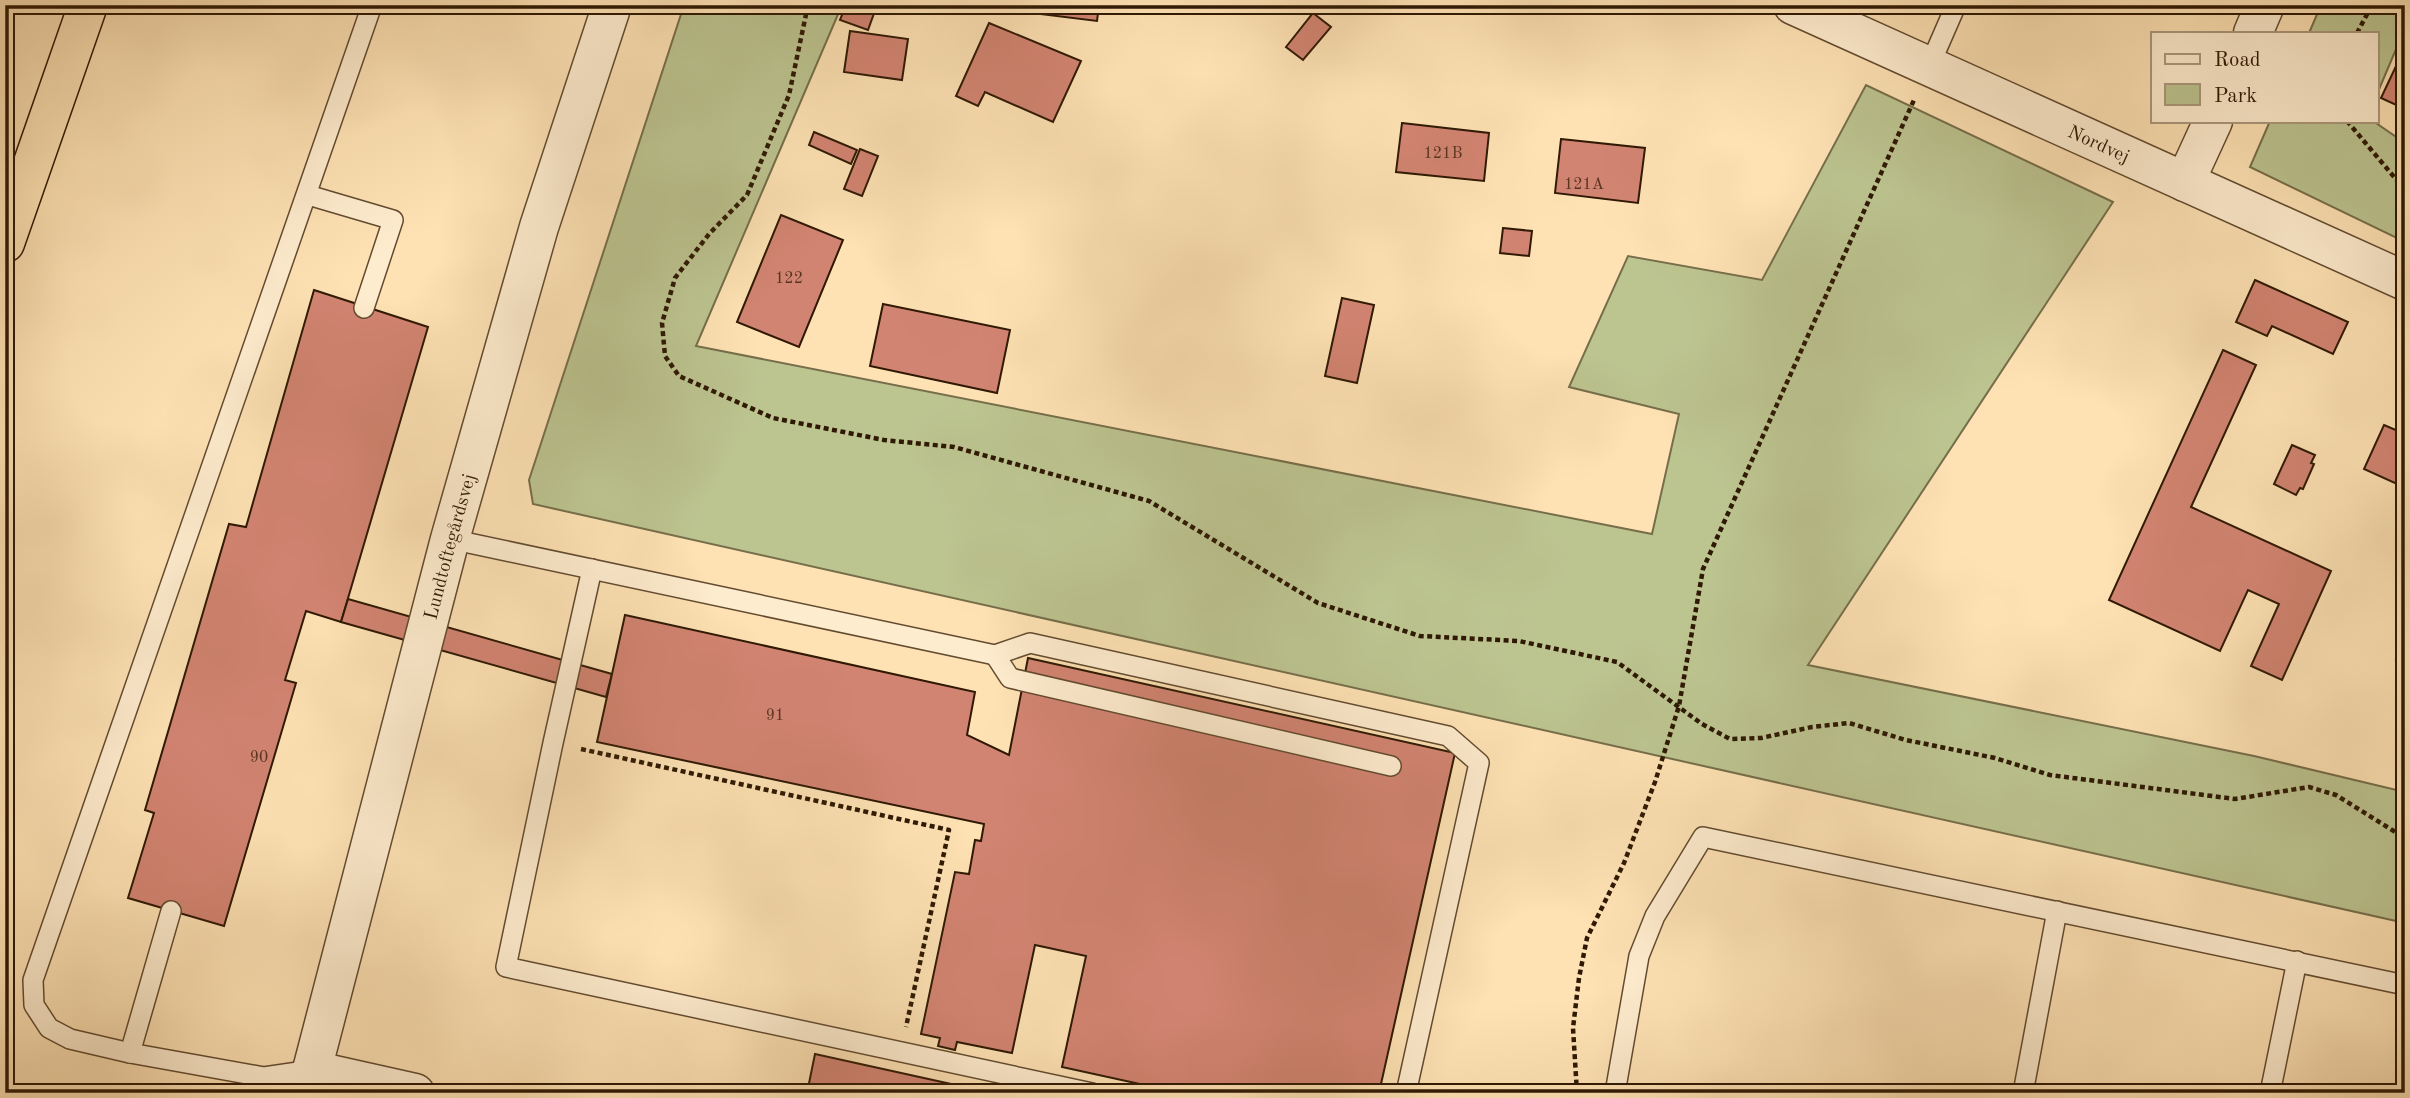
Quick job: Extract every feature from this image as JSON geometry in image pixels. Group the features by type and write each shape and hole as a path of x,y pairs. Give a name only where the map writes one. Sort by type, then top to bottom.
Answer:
{"highway":[{"path":"5,243 88,5"}],"street":[{"name":"Lundtoftegårdsvej","path":"309,1081 450,538 539,227 612,5"},
{"name":"Nordvej","path":"1793,5 2405,281"},
{"path":"2252,32 2265,5"},
{"path":"2185,182 2213,122"},
{"path":"309,1081 415,1093"}],"lane":[{"path":"309,1081 264,1077 130,1053 71,1039 49,1028 34,1005 33,980 373,5"},
{"path":"1929,67 1956,5"},
{"path":"308,195 393,220 365,308"},
{"path":"450,538 995,655 1030,643 1448,736 1479,762 1406,1093"},
{"path":"592,569 552,743 506,967 1092,1093"},
{"path":"995,655 1010,678 1391,766"},
{"path":"1615,1093 1639,956 1655,916 1703,837 2405,985"},
{"path":"130,1053 171,911"},
{"path":"2023,1093 2057,911"},
{"path":"2270,1093 2297,961"}],"path":[{"path":"808,5 789,95 747,195 709,234 675,278 662,323 664,356 679,376 773,418 884,440 954,446 1149,501 1318,603 1420,636 1519,641 1617,662 1702,724 1730,739 1761,738 1812,727 1849,723 1906,740 1995,758 2050,775 2235,799 2309,787 2336,795 2405,838"},
{"path":"2358,32 2372,5"},
{"path":"1577,1093 1573,1028 1587,938 1624,863 1656,782 1679,706 1703,569 1929,67"},
{"path":"2348,122 2405,190"},
{"path":"552,743 949,830 901,1051"}],"green space":[{"path":"684,5 842,5 696,346 1652,534 1679,414 1569,387 1628,256 1762,280 1866,85 2113,202 1808,665 2254,756 2405,792 2405,923 533,504 529,480"},
{"path":"2321,5 2405,5 2405,28 2378,92 2378,32 2309,32"},
{"path":"2270,122 2374,122 2405,143 2405,242 2250,167"}],"building":[{"path":"846,5 877,5 868,30 840,20"},
{"path":"1008,5 1099,5 1097,21 1007,10"},
{"path":"1313,13 1331,27 1303,60 1286,47"},
{"path":"989,23 1081,61 1053,122 985,92 978,106 956,96"},
{"path":"850,31 908,39 902,80 844,72"},
{"path":"2405,47 2405,109 2381,98"},
{"path":"1402,123 1489,133 1484,181 1396,172"},
{"path":"814,132 857,150 851,164 809,145"},
{"path":"1561,139 1645,148 1638,203 1555,193"},
{"path":"860,149 878,156 862,196 844,189"},
{"path":"781,215 843,240 799,347 737,322"},
{"path":"1503,228 1532,231 1529,256 1500,253"},
{"path":"2255,280 2348,322 2333,354 2272,326 2267,336 2236,322"},
{"path":"314,290 428,327 341,622 306,611 285,680 296,683 224,926 128,898 154,813 145,810 229,524 246,527"},
{"path":"1342,298 1374,305 1357,383 1325,376"},
{"path":"883,304 1010,330 997,393 870,366"},
{"path":"2223,350 2256,365 2191,507 2331,571 2282,680 2251,666 2279,604 2248,590 2220,651 2109,600"},
{"path":"2384,425 2405,434 2405,467 2397,484 2364,469"},
{"path":"2292,445 2315,455 2303,489 2300,488 2296,495 2274,484"},
{"path":"348,599 612,674 606,697 341,622"},
{"path":"625,615 975,692 967,735 1009,755 1028,658 1455,753 1379,1093 1181,1093 1062,1067 1086,956 1035,945 1012,1053 957,1042 955,1050 938,1046 940,1038 921,1034 955,872 969,874 975,840 981,841 984,824 597,742"},
{"path":"2405,641 2405,664 2396,660"},
{"path":"815,1054 992,1093 807,1093"}]}
